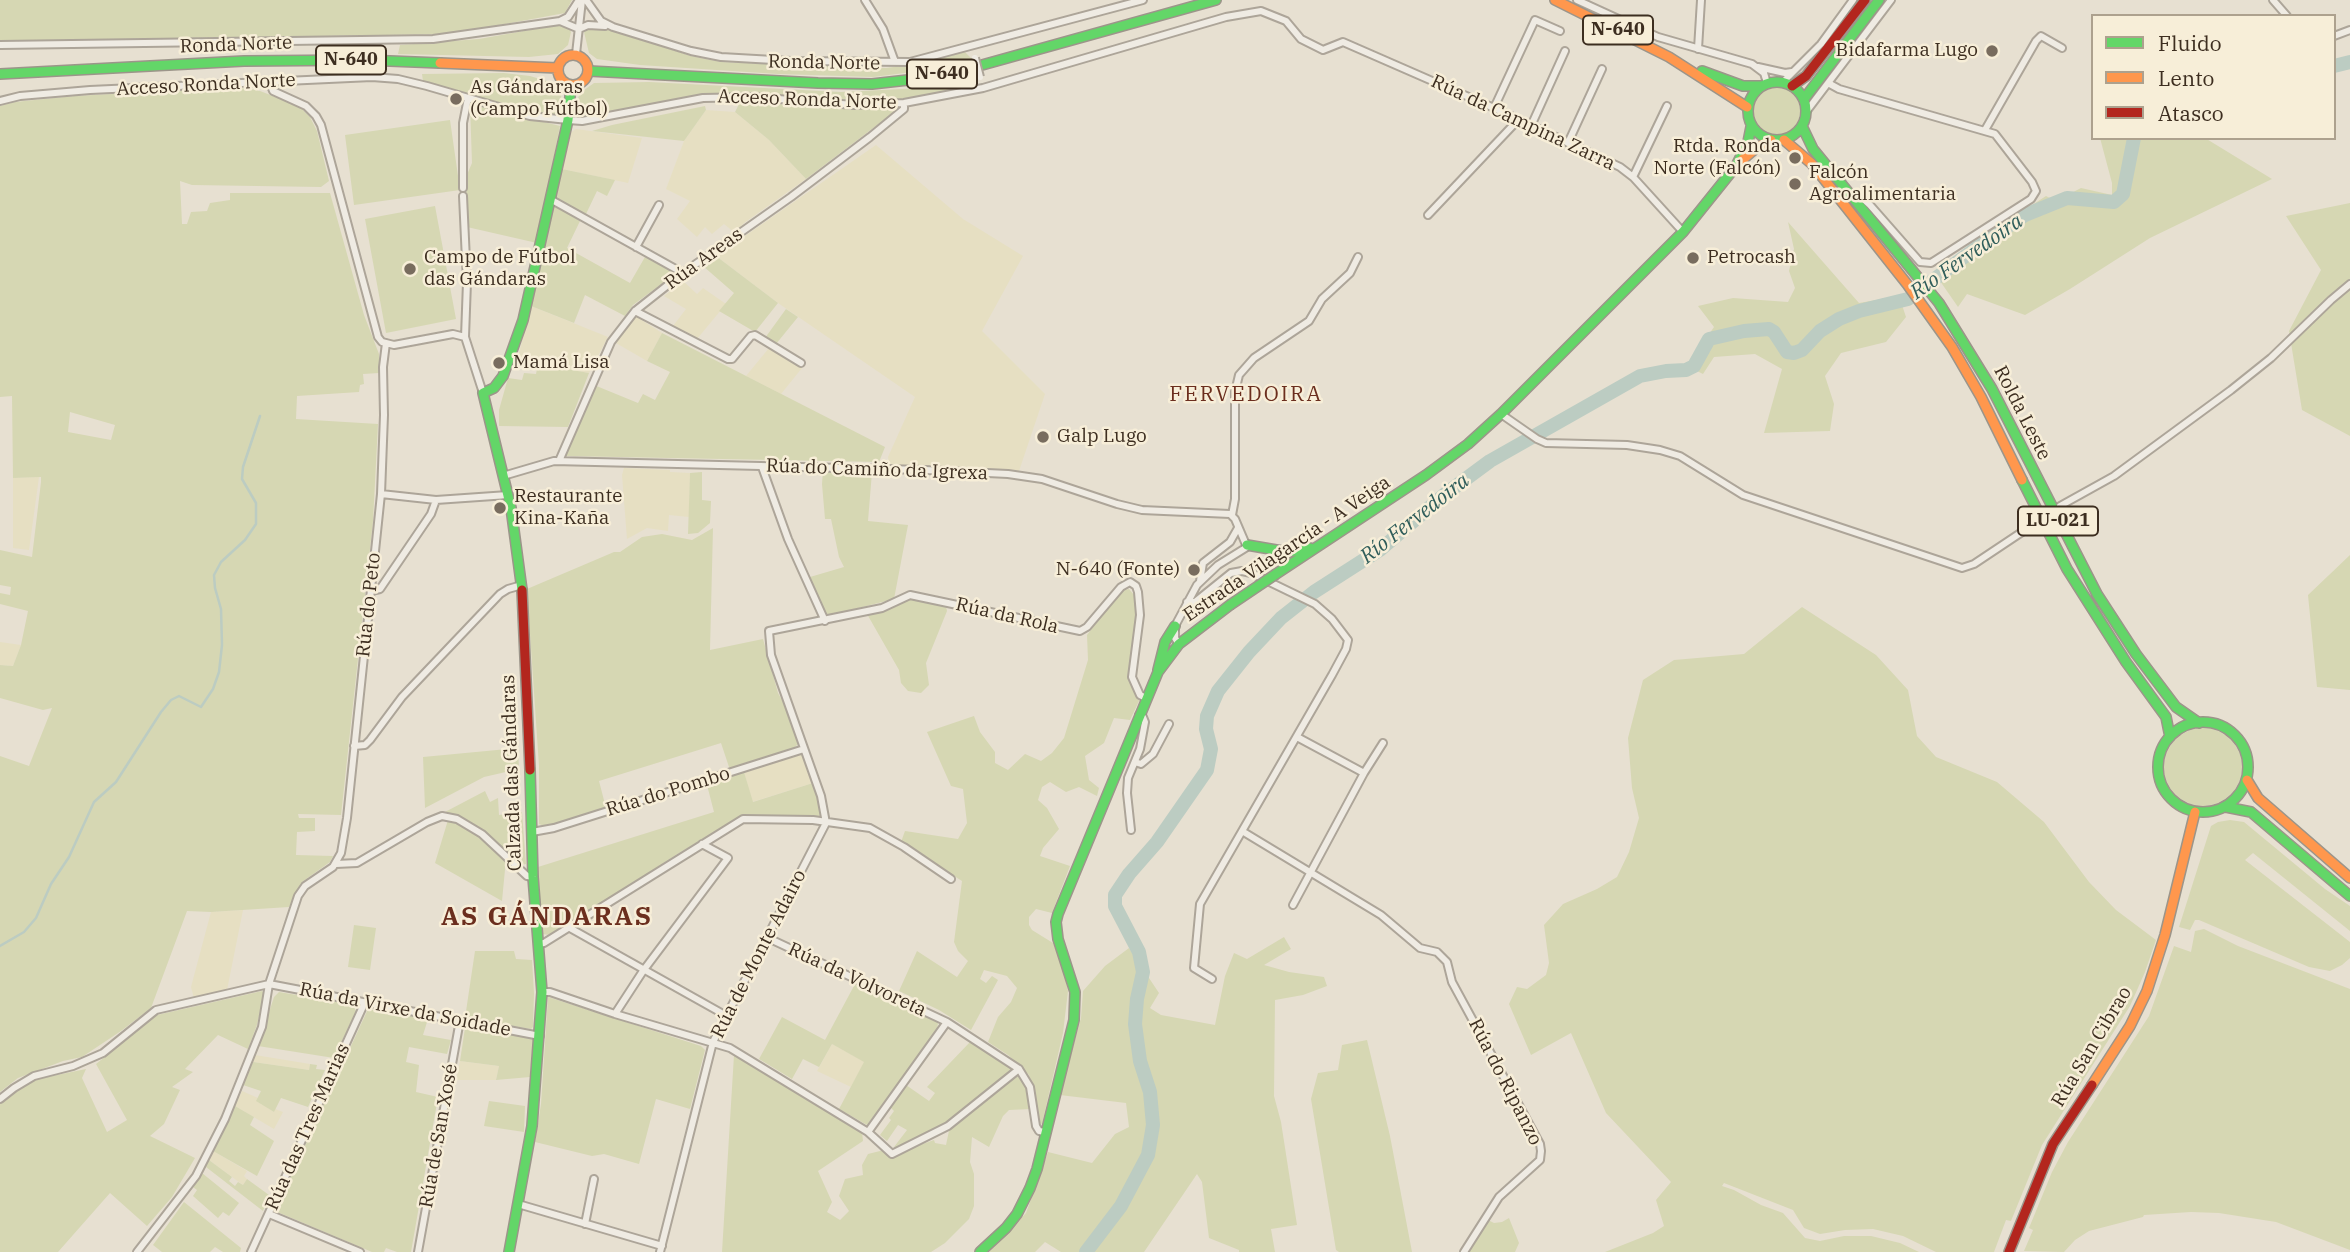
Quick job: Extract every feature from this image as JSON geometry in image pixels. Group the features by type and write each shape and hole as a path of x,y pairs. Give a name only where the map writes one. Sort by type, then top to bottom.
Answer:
{"main road":[{"name":"Ronda Norte","path":"589,71 818,83 872,83 926,78 1216,0"},
{"name":"N-640","path":"1555,0 1680,63"},
{"path":"1680,63 1743,86 1788,84 1806,76 1865,0"},
{"path":"1804,99 1879,0"},
{"path":"576,54 587,62 589,71 585,80 571,85 562,81 558,68 562,59 576,54"},
{"name":"Ronda Norte","path":"0,74 271,61 365,60 558,68"},
{"path":"1680,63 1747,107"},
{"path":"1764,85 1755,92 1747,107 1751,127 1771,140 1784,140 1802,126 1806,112 1804,99 1788,84"},
{"path":"483,393 497,384 511,358 523,320 568,120 571,85"},
{"name":"Rolda Leste","path":"1802,126 1813,149 1939,303 1992,389 2078,559 2136,654 2176,707 2199,723 2224,727 2234,734 2247,755 2247,780"},
{"name":"Estrada Vilagarcía - A Veiga","path":"980,1252 1006,1228 1024,1201 1037,1169 1076,1006 1073,981 1058,939 1056,922 1086,842 1158,672 1180,644 1230,605 1437,467 1501,414 1683,232 1735,166 1748,142 1751,127"},
{"name":"Estrada Vilagarcía - A Veiga","path":"1735,166 1771,140"},
{"name":"Rolda Leste","path":"1784,140 1812,164 1907,284 1952,348 1981,397 2026,490 2082,595 2166,717 2170,737"},
{"name":"Calzada das Gándaras","path":"483,393 508,495 522,584 533,877 542,992 532,1126 509,1252"},
{"path":"1246,543 1270,550 1297,551 1328,541"},
{"path":"1158,672 1161,654 1175,626"},
{"path":"2199,723 2188,725 2170,737 2162,749 2159,775 2163,788 2171,799 2194,812 2205,813 2226,807 2235,800 2247,780 2258,798 2350,878"},
{"path":"2226,807 2251,812 2350,896"},
{"name":"Rúa San Cibrao","path":"2009,1252 2053,1144 2130,1026 2147,991 2165,935 2194,812"}],"street":[{"path":"0,45 433,40 560,21 568,17 582,0"},
{"path":"582,0 601,21 613,27"},
{"path":"576,54 582,0"},
{"path":"865,0 883,29 895,61"},
{"path":"560,21 579,29 594,24 613,27 691,51 731,58 911,62 1143,0"},
{"path":"1577,0 1594,4 1658,37 1754,66 1785,73 1794,72"},
{"path":"1698,49 1701,0"},
{"path":"1788,84 1794,72 1821,44 1853,0"},
{"path":"1806,112 1891,0"},
{"path":"2273,0 2285,14"},
{"name":"Acceso Ronda Norte","path":"0,101 20,96 90,90 372,77 408,81 530,116 582,121 703,98 753,97 854,105 904,103 983,88 1226,17 1261,11 1286,21 1301,39 1323,50 1343,42"},
{"path":"1494,108 1535,20 1560,31"},
{"path":"1985,130 2036,41 2041,36 2062,48"},
{"name":"Rúa da Campina Zarra","path":"1343,42 1620,167 1633,177 1683,232"},
{"path":"971,47 983,88"},
{"path":"1531,126 1565,51"},
{"path":"1754,66 1764,73 1764,85"},
{"path":"1568,143 1602,69"},
{"path":"269,82 273,91 306,106 321,125 378,337 386,343 400,345 456,334 466,338"},
{"path":"1828,83 1839,89 1995,134 2036,191 2031,199 1931,263 1920,261 1859,194 1850,194"},
{"path":"463,188 463,123 468,97"},
{"name":"Rúa Areas","path":"559,461 611,342 635,310 870,137 904,109 904,103"},
{"path":"1633,177 1667,106"},
{"path":"1429,215 1518,120"},
{"name":"Calzada das Gándaras","path":"463,196 467,282 466,338 483,393"},
{"path":"550,199 683,273"},
{"path":"636,247 659,205"},
{"path":"1180,644 1175,638 1175,626 1200,581 1218,565 1243,551 1246,543 1232,515 1235,499 1235,392 1239,375 1254,358 1309,321 1322,299 1350,273 1358,257"},
{"path":"2060,506 2114,476 2231,390 2271,358 2350,284"},
{"path":"635,310 727,359 732,359 751,336 755,335 801,363"},
{"name":"Rúa do Peto","path":"335,864 343,844 381,494 383,367 386,343"},
{"path":"1501,414 1537,439 1553,443 1627,444 1681,456 1743,495 1822,519 1962,568 1973,564 2034,524"},
{"name":"Rúa do Camiño da Igrexa","path":"503,476 547,462 559,461 883,468 1007,474 1042,479 1142,510 1232,515"},
{"path":"761,467 788,539 825,621"},
{"path":"381,494 436,500 508,495"},
{"path":"371,591 380,589 431,514 436,500"},
{"path":"1200,581 1203,563 1228,544 1238,528"},
{"path":"1228,544 1246,543"},
{"path":"1187,602 1195,602 1221,579 1236,572 1251,573 1315,604 1332,619 1348,640 1337,667 1200,904 1194,968 1212,979"},
{"name":"Rúa da Rola","path":"826,823 821,796 771,655 768,632 772,630 882,608 911,595 1080,631 1087,627 1121,587 1130,582 1136,586 1138,592 1140,615 1132,677 1139,693 1146,698"},
{"path":"354,746 365,745 370,740 402,697 500,594 522,584"},
{"path":"1131,830 1127,793 1128,779 1140,749 1145,722 1139,715"},
{"path":"1135,762 1141,764 1153,754 1169,724"},
{"path":"1297,737 1364,773"},
{"path":"1293,905 1382,743"},
{"name":"Rúa do Pombo","path":"532,832 554,828 804,749"},
{"path":"137,1252 196,1176 208,1154 262,1027 269,984 298,896 306,886 335,864 357,863 438,817 457,819 482,834 527,876 533,877"},
{"path":"538,944 743,819 813,820 870,828 904,847 951,880"},
{"name":"Rúa de Monte Adairo","path":"661,1249 713,1042 826,823"},
{"name":"Rúa do Ripanzo","path":"1242,831 1381,915 1420,948 1437,952 1447,962 1452,982 1540,1144 1541,1151 1540,1160 1499,1197 1464,1252"},
{"path":"615,1014 643,971 728,858 702,844"},
{"path":"568,927 725,1015"},
{"name":"Rúa da Volvoreta","path":"768,937 947,1022 1019,1069"},
{"path":"0,1099 34,1076 73,1066 103,1052 156,1010 269,984"},
{"name":"Rúa da Virxe da Soidade","path":"269,984 540,1036"},
{"path":"542,992 550,992 730,1048 868,1132 892,1154 948,1126 1019,1069 1030,1087 1036,1126 1039,1131 1045,1132"},
{"name":"Rúa das Tres Marias","path":"251,1252 365,1002"},
{"name":"Rúa de San Xosé","path":"418,1252 460,1020"},
{"name":"Rúa da Volvoreta","path":"868,1132 947,1022"},
{"path":"585,1224 594,1179"},
{"path":"518,1204 661,1249"},
{"path":"269,1214 360,1252"}],"shaded area":[{"path":"706,110 735,112 769,140 806,179 744,223 735,233 724,224 712,234 705,227 697,237 677,219 690,201 666,189 684,141"},
{"path":"576,129 642,138 628,183 562,169 570,133"},
{"path":"876,145 963,219 1023,256 982,331 1045,394 1019,471 889,465 888,457 915,397 778,303 716,256"},
{"path":"683,281 697,294 703,288 726,304 697,339 673,326 686,309 664,296"},
{"path":"531,306 608,337 589,373 517,361"},
{"path":"634,315 662,333 647,361 616,343"},
{"path":"769,348 802,368 781,394 746,376"},
{"path":"624,468 690,473 689,517 669,515 668,531 647,528 627,539 622,475"},
{"path":"39,477 29,550 13,548 13,478"},
{"path":"0,642 21,645 13,666 0,665"},
{"path":"805,755 813,783 752,802 744,772"},
{"path":"243,910 227,990 194,998 191,987 211,912"},
{"path":"832,1044 865,1062 851,1087 817,1071"},
{"path":"255,1055 310,1064 309,1070 253,1062"},
{"path":"460,1061 499,1066 496,1080 456,1080"},
{"path":"242,1091 258,1098 257,1101 274,1112 275,1109 283,1112 274,1129 235,1106"},
{"path":"213,1151 247,1171 244,1176 247,1179 243,1185 209,1160"}],"green space":[{"path":"0,0 572,0 565,13 451,34 0,41"},
{"path":"567,25 571,32 568,45 558,54 529,57 398,54 400,45 479,39"},
{"path":"596,25 691,56 721,62 886,68 965,52 972,59 920,71 873,77 640,65 597,59 589,53 584,32"},
{"path":"504,73 530,76 553,83 561,94 562,103 558,114 541,114 423,81 422,74"},
{"path":"976,75 975,83 957,91 926,97 876,101 724,94 683,97 581,117 575,106 580,93 594,83 649,82 841,92 923,88"},
{"path":"242,87 299,106 310,117 317,131 329,181 321,187 192,185 180,181 182,224 187,224 191,212 207,211 210,203 230,200 230,193 330,193 364,315 379,354 379,373 363,374 364,384 360,385 359,392 297,396 296,419 378,424 373,521 341,815 298,814 299,818 315,818 315,831 297,832 296,855 333,856 330,862 302,882 289,907 187,911 151,1008 82,1057 63,1061 18,1078 0,1092 0,756 29,766 52,708 43,710 0,698 0,665 13,666 21,645 28,611 0,604 0,593 10,595 11,587 0,585 0,550 32,557 41,477 13,478 12,396 0,397 0,106 74,96","holes":["70,412 115,425 111,440 68,432"]},
{"path":"1776,87 1793,94 1800,111 1793,128 1776,135 1759,128 1752,111 1759,94"},
{"path":"740,102 897,110 806,179 769,140 735,112"},
{"path":"470,105 560,126 537,243 467,227 466,177 472,163"},
{"path":"705,106 706,110 684,141 592,131 612,125"},
{"name":"Campo de Fútbol das Gándaras","path":"450,120 460,190 354,205 345,135"},
{"path":"2101,140 2208,140 2272,179 2150,238 2025,315 1967,294 1958,307 1940,281 1963,250 2046,196 2056,201 2081,188 2112,195 2112,183"},
{"path":"562,169 615,180 607,196 597,191 586,214 555,198"},
{"path":"2350,203 2350,436 2302,410 2289,331 2321,270 2286,216"},
{"name":"Campo de Fútbol das Gándaras","path":"435,206 456,319 386,333 365,219"},
{"path":"556,206 580,221 567,248 630,283 645,257 673,272 671,277 633,305 625,316 585,295 574,323 531,306 551,207"},
{"path":"1788,222 1859,303 1899,296 1906,317 1886,342 1841,353 1825,376 1834,404 1830,431 1764,433 1782,369 1755,354 1714,357 1703,374 1687,366 1714,327 1698,306 1733,298 1788,302 1795,288 1789,271 1794,249"},
{"path":"716,256 778,303 755,332 719,311 734,293 703,266"},
{"path":"786,309 798,317 776,344 765,338"},
{"path":"662,333 885,447 879,462 566,456 594,385 638,403 643,394 655,400 670,372 647,361"},
{"path":"538,364 589,373 568,427 499,426 499,410 508,378 522,380 524,373 536,374"},
{"path":"823,470 872,472 868,521 908,525 894,599 827,616 810,577 844,567 839,557 831,519 825,519"},
{"path":"702,472 702,500 711,501 710,523 698,533 688,534 690,473"},
{"path":"713,528 710,650 763,639 778,693 789,713 798,744 791,751 730,770 721,743 599,781 606,808 547,827 539,824 539,766 527,589 614,552 620,552 642,537 662,534 692,540"},
{"path":"2350,555 2350,690 2317,687 2308,595"},
{"path":"1129,589 1134,595 1137,626 1129,677 1140,699 1130,720 1114,718 1104,743 1085,756 1089,780 1099,788 1097,796 1079,787 1066,792 1050,782 1042,787 1038,800 1047,808 1059,829 1043,848 1040,856 1070,866 1052,913 1036,909 1029,917 1032,930 1053,943 1068,991 1063,1033 1042,1124 1037,1122 1029,1075 1008,1055 988,1042 998,1017 1011,1002 1017,988 1007,976 984,970 980,979 986,983 992,976 998,980 971,1030 939,1010 899,991 917,951 957,977 968,961 958,951 954,942 962,881 901,842 905,831 958,839 967,823 963,789 951,786 927,732 974,716 980,732 995,752 995,763 1008,770 1025,754 1041,761 1052,753 1064,738 1088,660 1087,635 1120,591"},
{"path":"911,598 946,606 947,611 926,663 929,685 921,693 908,691 901,683 899,670 867,614"},
{"path":"1802,607 1876,655 1908,690 1917,736 1936,757 1997,782 2044,822 2089,882 2116,910 2156,940 2130,1006 2042,1145 2011,1221 2006,1220 1994,1252 1936,1252 1903,1236 1873,1229 1820,1234 1804,1228 1793,1210 1724,1183 1722,1186 1783,1213 1805,1238 1820,1241 1844,1236 1871,1236 1900,1243 1919,1252 1605,1252 1664,1226 1656,1200 1671,1182 1606,1113 1571,1033 1531,1055 1509,1004 1517,987 1527,989 1546,975 1549,963 1544,925 1563,904 1617,877 1629,852 1639,818 1632,788 1628,738 1643,680 1674,660 1744,654"},
{"path":"2203,728 2218,731 2230,740 2239,752 2242,767 2239,782 2230,794 2218,803 2203,806 2188,803 2176,794 2167,782 2164,767 2167,752 2176,740 2188,731"},
{"path":"518,748 519,769 484,777 425,808 423,757"},
{"path":"744,772 753,802 813,783 822,811 819,816 740,817 576,920 550,935 542,934 538,867 714,812 707,785"},
{"path":"485,791 490,802 498,798 499,815 522,812 526,864 521,865 479,828 445,812"},
{"path":"448,820 454,820 474,832 506,859 502,901 435,863"},
{"path":"2230,820 2244,822 2325,889 2350,906 2350,931 2253,853 2245,860 2350,942 2350,958 2342,965 2330,971 2309,967 2199,920 2195,920 2190,930 2179,927 2211,826"},
{"path":"354,925 376,928 370,970 348,967"},
{"path":"2204,929 2238,946 2350,989 2350,1250 2276,1222 2219,1213 2191,1212 2144,1215 2089,1231 2075,1240 2064,1252 2024,1251 2033,1230 2029,1228 2052,1172 2068,1142 2149,1016 2174,946 2191,952 2195,931"},
{"path":"1284,937 1291,949 1264,965 1324,977 1327,986 1303,995 1275,1000 1274,1096 1281,1122 1297,1225 1271,1229 1275,1252 1239,1252 1209,1238 1202,1182 1197,1174 1144,1252 1061,1252 1045,1242 1035,1252 989,1252 1026,1213 1048,1152 1092,1163 1115,1134 1129,1127 1126,1103 1060,1095 1081,1018 1083,991 1105,966 1129,948 1159,993 1150,1008 1161,1015 1215,1025 1225,976 1234,953 1247,959"},
{"path":"475,951 514,951 516,959 532,960 534,993 531,1029 465,1018"},
{"path":"855,984 935,1018 938,1023 937,1030 867,1125 839,1109 864,1062 832,1044 819,1067 803,1059 792,1079 759,1059 782,1017 825,1040"},
{"path":"262,991 264,993 257,1025 248,1049 218,1035 185,1069 193,1072 172,1087 180,1090 164,1124 150,1136 195,1158 172,1197 147,1226 110,1193 58,1252 0,1252 0,1102 33,1080 86,1069 82,1078 107,1132 127,1120 96,1064 157,1015"},
{"path":"279,992 350,1004 354,1007 356,1011 334,1058 258,1046 274,997"},
{"path":"548,997 701,1046 705,1050 690,1109 656,1099 639,1164 604,1154 592,1156 535,1142 541,1104"},
{"path":"368,1009 428,1019 423,1035 451,1040 447,1054 409,1047 406,1062 419,1065 416,1092 438,1097 411,1252 397,1252 386,1248 384,1252 372,1252 275,1211"},
{"path":"469,1026 533,1038 530,1077 496,1080 499,1066 460,1061 465,1028"},
{"path":"1367,1040 1390,1136 1412,1252 1336,1250 1311,1099 1318,1073 1338,1070 1342,1045"},
{"path":"970,1042 1013,1069 980,1099 942,1127 898,1150 894,1147 907,1130 898,1125 887,1141 880,1135 891,1120 889,1118 894,1111 890,1107 906,1085 929,1101 935,1093 927,1087"},
{"path":"734,1055 862,1132 863,1141 818,1171 832,1202 827,1212 840,1220 849,1211 839,1196 845,1179 863,1175 862,1165 868,1154 884,1150 892,1155 934,1140 935,1143 946,1145 950,1126 1018,1074 1026,1086 1031,1109 1009,1110 1003,1116 989,1147 972,1137 970,1162 974,1174 974,1206 969,1219 945,1243 931,1252 722,1252"},
{"path":"253,1062 309,1070 310,1064 317,1065 316,1069 325,1070 308,1107 281,1098 274,1112 256,1101 261,1091 243,1085"},
{"path":"489,1101 525,1106 524,1132 484,1126"},
{"path":"235,1106 254,1117 250,1125 274,1141 257,1176 213,1151"},
{"path":"209,1160 232,1177 229,1181 235,1186 238,1182 243,1185 247,1179 269,1195 263,1211 206,1167"},
{"path":"202,1173 239,1203 229,1216 223,1212 218,1218 193,1196 197,1190 193,1187"},
{"path":"184,1202 241,1248 240,1252 223,1252 215,1247 210,1252 162,1252 153,1245"},
{"path":"1509,1218 1519,1243 1515,1252 1467,1252 1486,1219 1494,1223"}],"waterway":[{"name":"Río Fervedoira","path":"2336,66 2350,62"},
{"name":"Río Fervedoira","path":"1086,1252 1121,1206 1148,1155 1153,1125 1150,1092 1140,1061 1135,1024 1143,972 1139,952 1115,906 1115,895 1157,842 1207,770 1211,749 1206,729 1207,716 1218,691 1281,618 1314,592 1381,549 1444,495 1490,461 1640,376 1686,370 1694,366 1709,339 1744,331 1769,329 1787,352 1794,353 1802,350 1820,331 1839,319 1859,311 1908,299 2025,215 2067,198 2114,202 2123,194 2134,140"},
{"path":"0,946 24,932 36,918 51,884 69,857 94,802 116,782 161,712 171,700 179,696 201,707 213,689 219,672 222,645 221,609 214,575 221,562 245,540 256,524 256,503 242,479 243,467 260,416"}],"traffic: fast":[{"path":"589,71 818,83 872,84 926,78 1216,0"},
{"path":"1804,99 1879,0"},
{"path":"0,74 244,61 365,60 440,63"},
{"path":"1702,71 1743,86 1761,86"},
{"path":"1771,82 1783,82 1798,90 1806,105 1806,111 1806,117 1798,132 1783,140 1771,140 1756,132 1748,117 1748,105 1756,90 1771,82"},
{"path":"522,590 511,508 483,393 494,388 503,376 523,320 568,120 571,85"},
{"path":"1802,126 1813,149 1939,303 1992,389 2097,594 2136,654 2176,707 2199,723"},
{"path":"1276,574 1426,475 1468,444 1501,414 1683,232 1736,166 1748,142 1751,127"},
{"path":"2022,480 2067,569 2126,662 2166,717 2170,737"},
{"path":"1247,545 1288,552 1310,548"},
{"path":"1230,605 1276,574"},
{"path":"980,1252 1017,1214 1030,1188 1074,1020 1075,992 1058,939 1058,914 1158,672 1179,644 1230,605"},
{"path":"1158,670 1165,642 1175,626"},
{"path":"2203,722 2220,726 2235,735 2244,750 2248,767 2244,784 2235,799 2220,808 2203,812 2186,808 2171,799 2162,784 2158,767 2162,750 2171,735 2186,726 2203,722"},
{"path":"509,1252 532,1126 542,992 533,877 530,770"},
{"path":"2226,807 2251,812 2350,896"}],"traffic: slow":[{"path":"1555,0 1669,57 1747,107"},
{"path":"573,55 584,59 588,70 584,81 573,85 562,81 558,70 562,59 573,55"},
{"path":"440,63 558,68"},
{"path":"1742,160 1771,140"},
{"path":"1784,140 1812,164 1907,284 1952,347 1981,397 2022,480"},
{"path":"2247,780 2258,798 2350,878"},
{"path":"2092,1085 2130,1026 2147,991 2165,935 2195,812"}],"traffic: jam":[{"path":"1792,86 1806,76 1865,0"},
{"path":"522,590 530,770"},
{"path":"2009,1252 2053,1144 2092,1085"}],"place":[{"name":"Bidafarma Lugo","path":"1992,51"},
{"name":"As Gándaras (Campo Fútbol)","path":"456,99"},
{"name":"Rtda. Ronda Norte (Falcón)","path":"1795,158"},
{"name":"Falcón Agroalimentaria","path":"1795,184"},
{"name":"Petrocash","path":"1693,258"},
{"name":"Campo de Fútbol das Gándaras","path":"410,269"},
{"name":"Mamá Lisa","path":"499,363"},
{"name":"Galp Lugo","path":"1043,437"},
{"name":"Restaurante Kina-Kaña","path":"500,508"},
{"name":"N-640 (Fonte)","path":"1194,570"}],"district":[{"name":"FERVEDOIRA","path":"1246,395"},
{"name":"AS GÁNDARAS","path":"547,917"}]}
